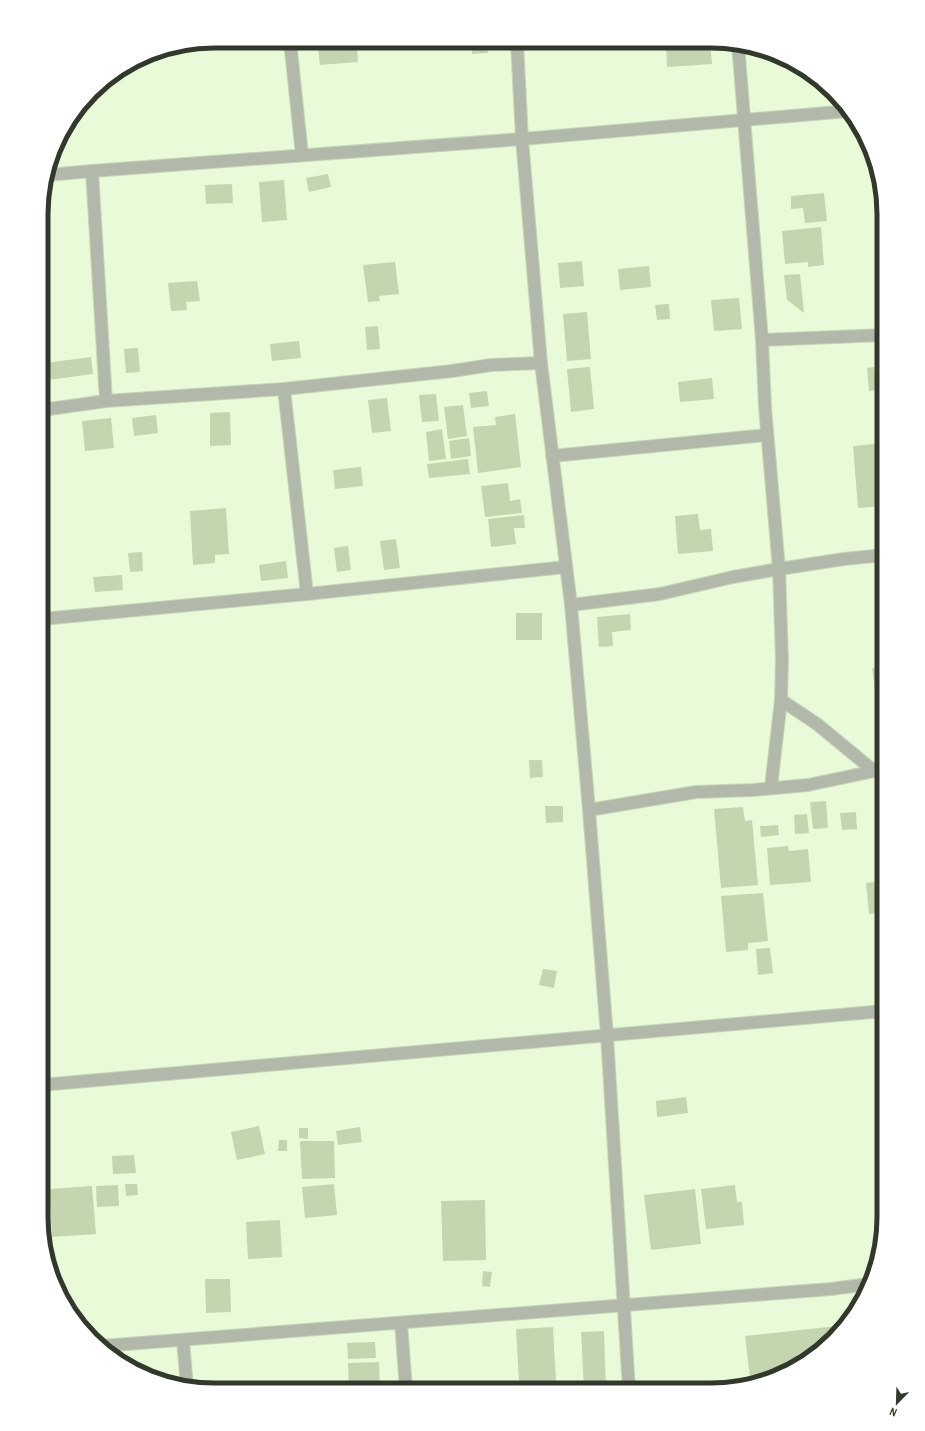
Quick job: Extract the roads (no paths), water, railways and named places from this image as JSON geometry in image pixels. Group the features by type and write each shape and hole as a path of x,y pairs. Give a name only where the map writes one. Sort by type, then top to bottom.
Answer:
{"street":[{"path":"291,48 302,156"},
{"path":"517,48 522,139 541,363 571,605 589,810 607,1036 629,1383"},
{"path":"738,50 762,340 762,372 779,569 782,660 781,700 771,787"},
{"path":"53,174 522,139 841,111"},
{"path":"92,171 106,401"},
{"path":"762,340 877,336"},
{"path":"48,409 106,401 284,389 452,371 492,365 541,363"},
{"path":"284,389 307,594"},
{"path":"552,456 768,435"},
{"path":"571,605 660,594 733,577 844,558 877,556"},
{"path":"48,618 307,594 566,567"},
{"path":"781,700 818,724 877,768"},
{"path":"589,810 696,792 754,790 771,787 808,785 877,770"},
{"path":"48,1083 877,1012"},
{"path":"108,1345 831,1289 862,1285"},
{"path":"401,1323 406,1383"},
{"path":"184,1340 187,1381"}]}
